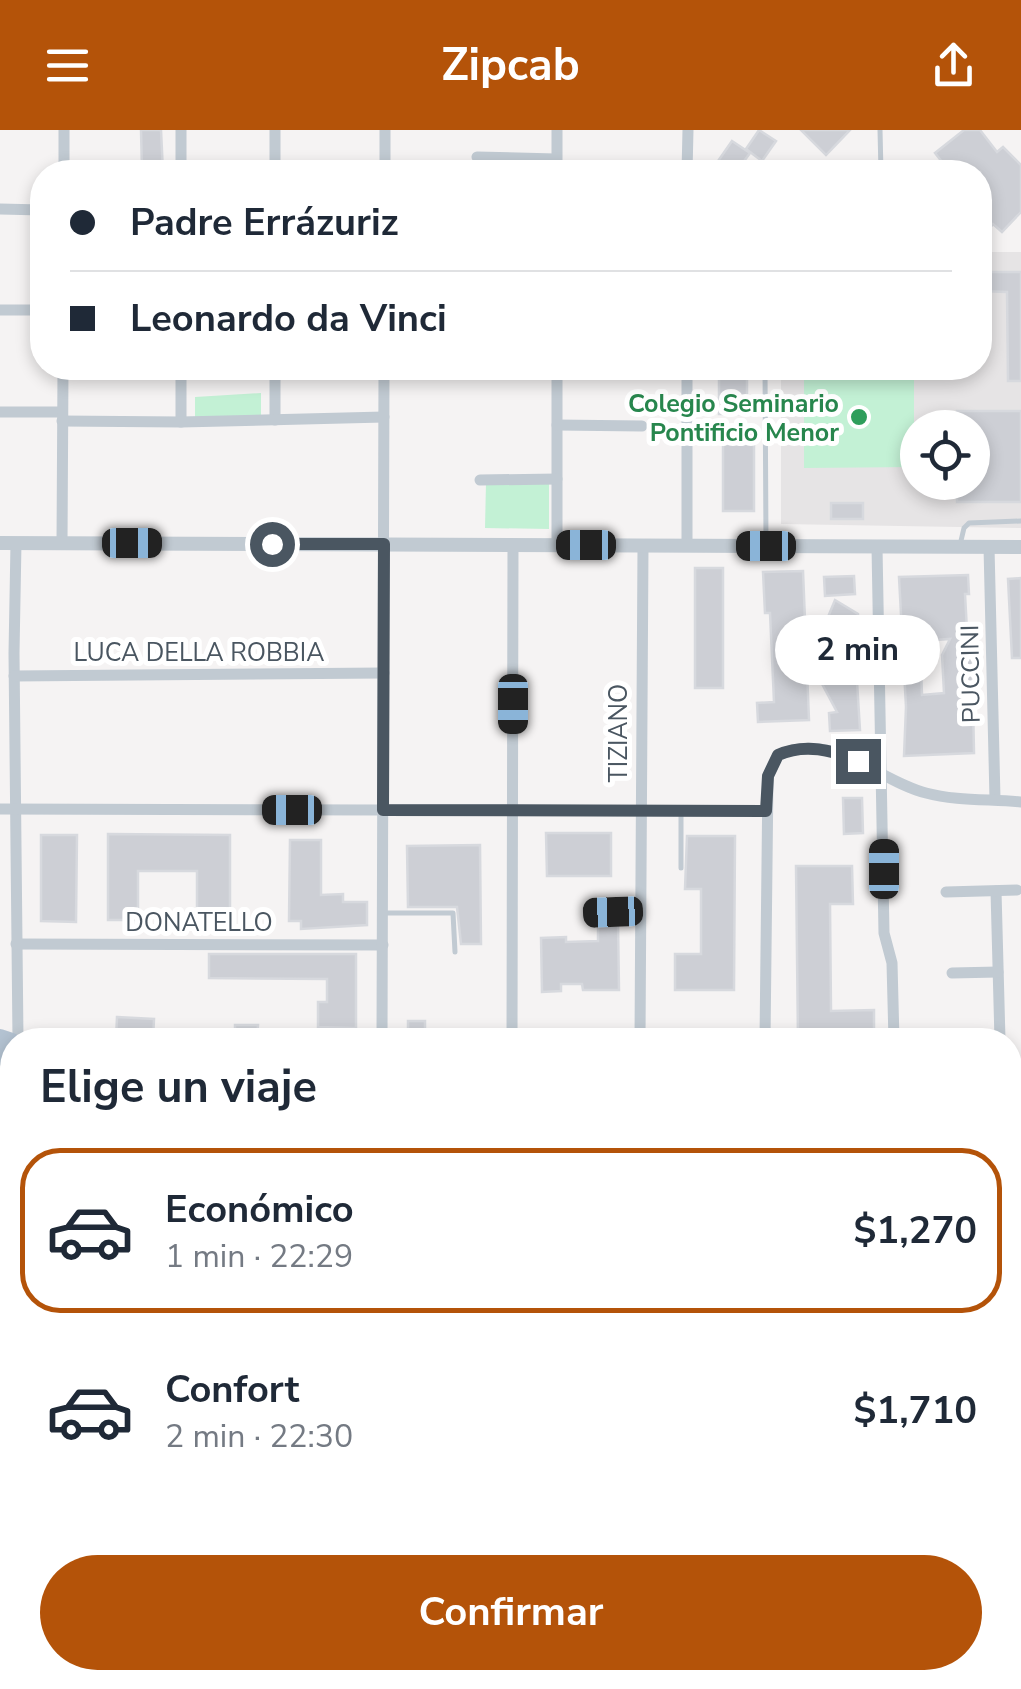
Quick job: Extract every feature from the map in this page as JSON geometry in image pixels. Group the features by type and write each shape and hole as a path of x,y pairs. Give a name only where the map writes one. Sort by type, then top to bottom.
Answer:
{"street":[{"path":"64,130 64,160"},
{"path":"181,130 181,160"},
{"path":"275,130 275,160"},
{"path":"385,130 385,160"},
{"path":"478,156 556,158 556,130"},
{"path":"687,160 688,130"},
{"path":"0,209 30,210"},
{"path":"0,310 30,310"},
{"path":"62,380 62,543"},
{"path":"181,380 182,422"},
{"path":"275,380 275,420"},
{"path":"382,1028 384,380"},
{"path":"557,380 557,545"},
{"path":"686,380 688,546"},
{"path":"0,412 182,422 384,417"},
{"path":"556,425 642,426"},
{"path":"480,480 557,479"},
{"path":"0,543 1021,547"},
{"path":"16,543 16,1028"},
{"path":"512,1028 514,545"},
{"name":"TIZIANO","path":"640,1028 643,546"},
{"path":"877,546 884,933 892,963 894,1028"},
{"name":"PUCCINI","path":"990,547 994,799"},
{"path":"0,652 14,653"},
{"name":"LUCA DELLA ROBBIA","path":"14,676 384,673"},
{"path":"765,1028 766,811 768,776 778,755 788,750 834,750 930,794 1021,802"},
{"path":"0,809 766,811"},
{"path":"946,892 1017,890"},
{"path":"996,891 1000,1028"},
{"name":"DONATELLO","path":"16,944 383,944"},
{"path":"952,974 998,972"}],"lane":[{"path":"880,130 881,160"},
{"path":"766,380 766,546"},
{"path":"960,547 969,522 1021,520"},
{"path":"681,868 682,811"},
{"path":"587,912 639,911"},
{"path":"383,914 453,913 455,952"}],"shaded area":[{"name":"Colegio Seminario Pontificio Menor","path":"992,252 1021,252 1021,528 781,524 781,380 992,380"}],"green space":[{"name":"Colegio Seminario Pontificio Menor","path":"804,380 914,380 914,410 900,410 900,467 804,468"},
{"path":"261,393 261,416 195,417 195,397"},
{"path":"486,482 549,483 549,529 485,528"}],"building":[{"path":"141,130 161,130 162,160 142,160"},
{"path":"759,130 776,141 763,160 746,149"},
{"path":"801,130 850,130 826,155"},
{"path":"964,130 980,130 997,152 1003,147 1021,165 1021,212 1002,232 992,225 992,160 941,160 935,153"},
{"path":"732,141 750,153 745,160 719,160"},
{"path":"992,272 1021,272 1021,381 1008,381 1007,292 992,291"},
{"path":"719,380 747,380 747,414 719,414"},
{"path":"990,411 1021,411 1021,502 957,502 990,500"},
{"path":"723,444 754,444 754,511 723,511"},
{"path":"831,503 863,503 863,519 831,519"},
{"path":"695,568 723,568 723,688 695,688"},
{"path":"803,571 809,720 758,722 757,703 774,702 770,613 765,613 763,572"},
{"path":"968,575 969,594 965,594 968,649 972,651 974,753 904,756 906,707 899,577","holes":["950,639 942,655 944,693 922,695 920,641"]},
{"path":"854,576 855,594 825,596 824,577"},
{"path":"1021,578 1021,658 1012,658 1008,579"},
{"path":"835,600 858,614 858,645 842,657 856,665 860,730 830,731 829,713 837,712 821,682 828,665 839,664 828,645 828,617"},
{"path":"843,798 862,798 863,833 844,834"},
{"path":"546,833 611,833 611,876 547,876"},
{"path":"108,834 230,835 230,926 197,926 197,871 138,871 138,920 108,920"},
{"path":"41,835 77,835 76,922 41,921"},
{"path":"687,836 735,836 734,990 675,990 675,954 701,954 701,889 685,889"},
{"path":"290,840 321,840 321,895 343,894 343,902 367,902 367,925 301,929 301,921 289,921"},
{"path":"480,845 481,944 461,944 457,907 408,907 407,846"},
{"path":"796,866 852,866 853,904 830,904 831,1011 874,1010 874,1028 798,1028"},
{"path":"618,923 619,990 583,990 582,984 561,984 561,991 542,992 541,938 598,941 598,924"},
{"path":"209,954 356,954 356,1028 318,1027 318,1002 327,1002 327,979 209,978"},
{"path":"117,1017 154,1019 154,1028 117,1028"},
{"path":"408,1021 425,1021 425,1028 408,1028"},
{"path":"235,1025 258,1025 258,1028"}],"place":[{"name":"Colegio Seminario Pontificio Menor","path":"859,417"}],"route":[{"path":"272,544 384,544 383,810 766,811 768,776 778,755 814,748 834,750 858,761"}]}
